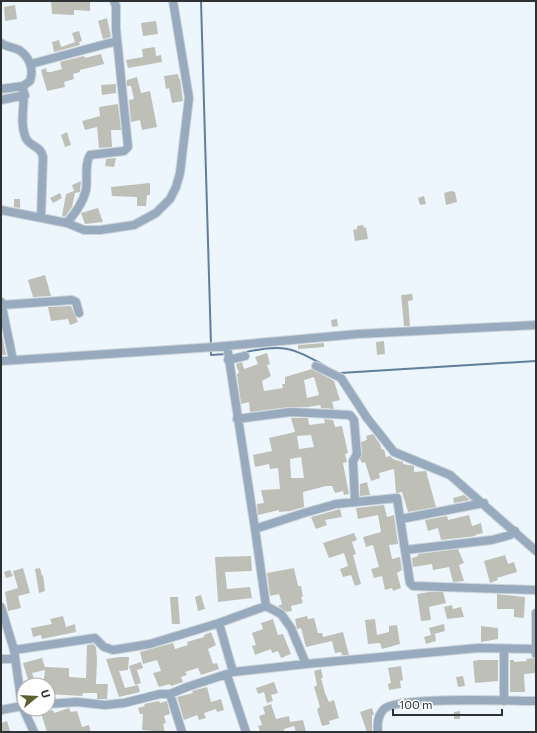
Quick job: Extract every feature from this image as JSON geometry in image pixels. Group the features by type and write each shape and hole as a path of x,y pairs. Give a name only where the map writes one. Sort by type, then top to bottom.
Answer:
{"street":[{"path":"67,223 80,207 86,190 87,160 90,155 124,151 128,147 116,6 114,1"},
{"path":"1,210 67,223 84,230 100,230 134,225 156,213 170,198 176,187 180,173 189,98 173,1"},
{"path":"31,64 118,41"},
{"path":"1,43 21,52 31,64 32,74 30,81 23,86 1,89"},
{"path":"23,86 25,95 22,115 25,138 31,144 40,148 43,156 42,218"},
{"path":"1,100 25,95"},
{"path":"13,360 1,303 69,300 76,302 80,313"},
{"path":"227,354 358,334 536,325"},
{"path":"1,360 211,347 227,354 245,356"},
{"path":"227,354 266,606"},
{"path":"316,366 341,378 366,418 394,452 450,475 484,503 536,551"},
{"path":"237,417 291,412 350,415 354,420 357,454 353,461 355,502"},
{"path":"255,529 314,510 355,502 396,498 401,519 410,583 413,586 536,590"},
{"path":"401,519 484,503"},
{"path":"406,550 492,540 506,537 515,531"},
{"path":"14,650 95,638 104,647 113,650 150,644 220,623 266,606"},
{"path":"266,606 280,614 291,628 306,664"},
{"path":"1,607 14,650 18,677"},
{"path":"536,613 536,654"},
{"path":"220,623 230,674 246,732"},
{"path":"56,703 76,702 105,705 124,703 160,694 170,694 187,687 230,674 306,664 478,648 536,649"},
{"path":"504,649 504,700"},
{"path":"1,660 15,659"},
{"path":"170,694 182,732"},
{"path":"378,732 377,724 380,715 384,709 389,706 433,700 536,701"},
{"path":"1,710 16,707"},
{"path":"28,717 34,732"}],"building":[{"path":"51,1 90,1 90,11 74,10 74,15 52,14"},
{"path":"15,5 17,19 5,21 4,7"},
{"path":"107,18 111,37 103,39 98,21"},
{"path":"156,21 158,34 143,36 141,23"},
{"path":"79,31 82,41 79,42 80,45 54,52 52,42 59,40 61,47 75,42 72,33"},
{"path":"155,47 156,56 161,55 162,62 128,68 126,60 143,57 142,49"},
{"path":"101,54 104,64 80,70 80,72 73,74 74,79 64,82 65,87 47,91 41,70 46,68 47,72 51,72 62,69 60,62 84,56 85,58"},
{"path":"178,74 183,101 172,103 169,88 166,89 164,76"},
{"path":"137,77 141,93 150,91 157,127 142,130 140,120 131,122 129,100 134,99 131,86 127,86 127,80"},
{"path":"116,84 116,93 102,95 101,85"},
{"path":"118,104 121,130 111,130 112,147 99,148 97,127 85,130 82,121 100,116 99,107"},
{"path":"67,132 71,145 65,147 61,135"},
{"path":"116,158 114,167 105,166 106,159"},
{"path":"81,181 80,192 75,193 72,207 65,217 62,216 66,194 74,191 72,185"},
{"path":"150,183 150,195 147,195 146,206 137,206 137,197 112,196 111,187"},
{"path":"451,191 455,192 457,202 446,205 444,193"},
{"path":"60,193 62,198 53,203 50,198"},
{"path":"424,196 426,204 420,205 418,198"},
{"path":"14,199 20,199 20,208 14,207"},
{"path":"98,208 103,222 85,224 81,213"},
{"path":"363,225 364,228 366,227 368,239 355,241 353,230 357,229 357,226"},
{"path":"45,275 51,296 33,297 28,280"},
{"path":"412,294 413,300 408,301 410,326 404,326 401,295"},
{"path":"71,306 78,322 70,325 68,319 51,321 48,307"},
{"path":"337,319 338,326 332,327 331,320"},
{"path":"1,330 6,355 1,355"},
{"path":"384,341 385,354 377,355 376,342"},
{"path":"324,343 324,347 298,349 298,345"},
{"path":"267,353 270,364 267,365 271,376 262,381 264,391 283,388 282,384 285,384 285,377 312,369 334,381 340,400 332,402 334,409 321,408 320,405 250,412 249,402 241,404 237,374 239,373 236,364 242,362 244,369 258,364 255,357","holes":["314,377 319,395 307,398 304,380"]},
{"path":"291,418 308,418 309,425 325,423 324,419 333,420 335,427 342,426 348,453 345,454 347,462 343,463 349,494 344,495 343,491 335,493 332,486 326,486 303,492 304,507 290,511 279,512 279,510 258,515 257,504 264,503 261,490 280,489 278,468 270,469 269,464 255,467 253,455 272,451 269,438 295,432","holes":["311,435 314,447 299,449 297,436","301,457 304,478 291,478 290,459"]},
{"path":"373,434 382,450 384,449 386,457 390,456 393,459 403,462 403,464 414,466 414,472 426,471 436,507 408,512 402,492 396,493 394,469 379,473 380,478 371,481 365,462 362,463 360,459 362,454 361,442 367,440 366,436"},
{"path":"367,482 370,495 360,496 360,484"},
{"path":"464,495 470,500 454,503 453,498"},
{"path":"384,505 387,517 394,515 398,544 389,545 392,559 400,557 402,570 397,573 401,588 393,591 392,588 385,590 382,576 374,578 371,569 379,567 373,545 366,547 363,537 381,532 378,515 358,519 356,508"},
{"path":"340,509 342,517 325,520 327,525 316,529 311,517"},
{"path":"469,515 472,526 481,523 483,533 475,535 476,536 441,540 438,528 428,531 425,520 447,516 448,520"},
{"path":"354,533 357,540 352,542 356,554 353,555 361,584 355,586 351,575 343,577 340,569 348,566 344,553 329,558 323,543"},
{"path":"458,549 464,563 459,565 464,581 453,582 449,567 433,570 432,564 413,567 412,558 418,556 418,554"},
{"path":"505,555 508,564 514,562 517,572 497,578 498,580 490,583 484,561"},
{"path":"251,556 252,571 225,572 227,589 250,587 252,598 218,602 215,557"},
{"path":"23,568 30,593 18,596 21,608 8,611 5,592 18,588 13,571"},
{"path":"40,568 42,576 43,575 45,591 39,593 35,569"},
{"path":"294,568 298,586 301,586 303,597 301,597 303,603 291,606 292,611 287,612 278,606 282,604 279,594 270,596 267,573"},
{"path":"10,570 13,576 6,578 4,572"},
{"path":"443,592 446,603 429,607 431,620 421,621 417,594"},
{"path":"497,594 525,597 524,618 514,617 514,609 497,609"},
{"path":"201,595 205,609 198,611 195,597"},
{"path":"170,597 178,597 180,624 172,624"},
{"path":"452,605 453,609 461,607 464,617 447,619 444,607"},
{"path":"63,616 66,627 75,624 76,632 42,639 41,635 33,637 31,628 52,624 50,619"},
{"path":"307,616 308,619 314,618 318,633 322,633 323,637 343,632 349,655 342,655 341,652 335,653 332,641 306,647 301,628 297,629 295,619"},
{"path":"273,619 278,635 283,634 291,654 281,658 278,651 272,653 271,649 255,655 252,646 256,645 252,633 263,629 261,623"},
{"path":"375,619 377,635 389,632 389,626 397,625 400,644 382,649 380,643 368,644 365,620"},
{"path":"444,624 445,631 431,635 429,628"},
{"path":"481,626 498,628 498,639 481,642"},
{"path":"211,632 216,645 208,649 213,664 217,663 219,669 201,675 198,668 185,672 187,675 181,677 183,682 171,686 170,684 159,687 153,673 161,671 157,660 143,664 140,652 173,643 175,649 188,645 187,642 204,637 204,635"},
{"path":"435,634 436,641 426,644 424,637"},
{"path":"93,644 96,647 96,684 108,684 107,699 97,699 97,693 83,693 82,696 56,694 56,677 44,677 45,670 32,673 33,677 27,677 23,663 42,658 45,667 69,668 69,677 86,678 87,645"},
{"path":"129,657 128,670 119,671 125,688 138,685 140,692 119,697 106,659"},
{"path":"526,659 535,659 536,673 524,674 525,692 510,692 510,660 514,660 514,662 527,661"},
{"path":"498,660 498,681 475,683 473,661"},
{"path":"141,662 143,668 137,670 141,683 135,685 129,666"},
{"path":"401,666 403,680 400,681 401,688 389,690 388,684 391,683 388,668"},
{"path":"321,669 323,678 321,678 325,693 329,702 334,700 339,718 329,721 330,724 322,726 317,709 320,707 314,687 317,685 314,671"},
{"path":"463,676 465,686 458,687 456,677"},
{"path":"274,682 278,693 271,695 273,701 267,703 264,692 258,694 256,688"},
{"path":"207,687 211,702 221,699 224,710 217,712 216,709 204,713 206,718 199,720 197,715 184,720 177,697 193,693 192,691"},
{"path":"159,701 160,703 167,701 170,714 164,716 166,723 163,724 165,732 142,730 143,714 140,714 138,708 145,706 144,704"},
{"path":"271,704 276,719 289,716 290,722 303,720 306,732 296,732 294,726 284,729 284,732 260,732 258,726 262,725 259,716 265,714 263,707"},
{"path":"69,708 71,712 77,711 82,727 89,725 91,732 47,732 42,717 56,717 56,712"},
{"path":"372,708 374,715 372,715 372,732 367,732 360,712"},
{"path":"460,711 460,719 454,719 454,712"},
{"path":"7,721 10,731 1,732 1,723"}],"waterway":[{"path":"201,1 211,345"},
{"path":"242,353 268,348 286,349 295,351 327,367"},
{"path":"211,349 211,355 226,354"},
{"path":"340,373 536,361"}]}
